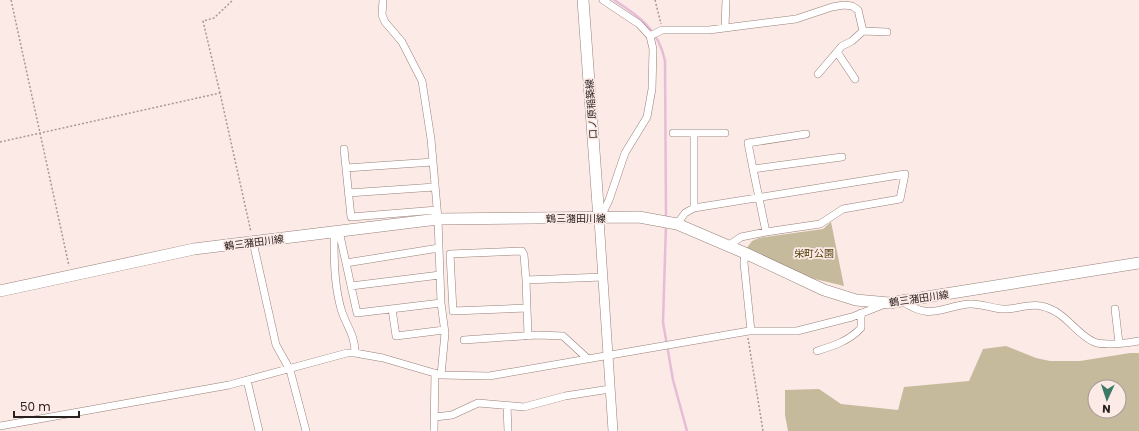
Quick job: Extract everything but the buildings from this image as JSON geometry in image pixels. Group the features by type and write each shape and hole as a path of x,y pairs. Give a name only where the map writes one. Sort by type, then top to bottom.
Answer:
{"main road":[{"name":"口ノ原稲築線","path":"583,0 600,219"},
{"name":"鶴三潴田川線","path":"0,291 194,250 337,232 437,215 600,219 639,217 677,224 745,253 824,290 856,300 889,303 1139,263"}],"street":[{"path":"382,0 382,15 385,22 402,42 422,81 433,162 441,303 444,330 438,374 434,431"},
{"path":"603,0 639,24 650,36 653,49 652,89 647,117 625,153 609,200 600,219 612,431"},
{"path":"725,27 726,0"},
{"path":"650,36 662,30 710,30 796,19 832,7 844,5 852,6 858,10 863,31"},
{"path":"818,74 842,46 852,42 863,31 887,32"},
{"path":"837,52 856,79"},
{"path":"673,133 725,133"},
{"path":"694,133 694,208"},
{"path":"766,232 748,143 806,134"},
{"path":"344,149 351,217 437,215"},
{"path":"753,169 842,157"},
{"path":"346,168 433,162"},
{"path":"677,224 685,213 694,208 905,174 900,199 843,209 820,224 741,237 728,246"},
{"path":"348,193 435,187"},
{"path":"337,232 352,286 357,313 441,303"},
{"path":"337,232 334,265 337,293 341,310 355,341 355,353"},
{"path":"254,242 276,344 290,370 306,431"},
{"path":"346,263 439,248"},
{"path":"527,308 453,311 450,254 522,251 524,255 526,280 527,308 528,336"},
{"path":"745,253 744,263 749,331"},
{"path":"352,286 440,275"},
{"path":"526,280 603,277"},
{"path":"902,301 914,309 935,312 970,304 1004,309 1040,306 1050,308 1071,322 1086,338 1095,343 1139,341"},
{"path":"0,426 247,380 355,353 383,358 438,374 489,376 749,331 797,331 861,314 889,303"},
{"path":"392,309 396,336 444,330"},
{"path":"1115,309 1118,343"},
{"path":"817,351 848,339 855,334 861,328 861,314"},
{"path":"464,340 528,336 563,336 587,358"},
{"path":"247,380 259,431"},
{"path":"435,417 452,415 478,403 524,407 565,396 610,389"},
{"path":"507,406 508,431"}],"path":[{"path":"11,0 71,275"},
{"path":"233,0 214,18 203,21 254,242"},
{"path":"655,0 662,30"},
{"path":"0,142 220,93"},
{"path":"749,331 763,431"}],"green space":[{"name":"栄町公園","path":"831,222 844,286 811,278 746,249 752,241 759,238 823,229"},
{"path":"1006,346 1036,358 1050,361 1080,361 1130,353 1139,353 1139,431 788,431 785,415 785,390 819,389 841,404 898,410 904,387 969,381 983,349"}],"waterway":[{"path":"614,0 640,18 653,32 662,50 665,61 666,219"},
{"path":"666,224 663,322 673,380 687,431"}]}
